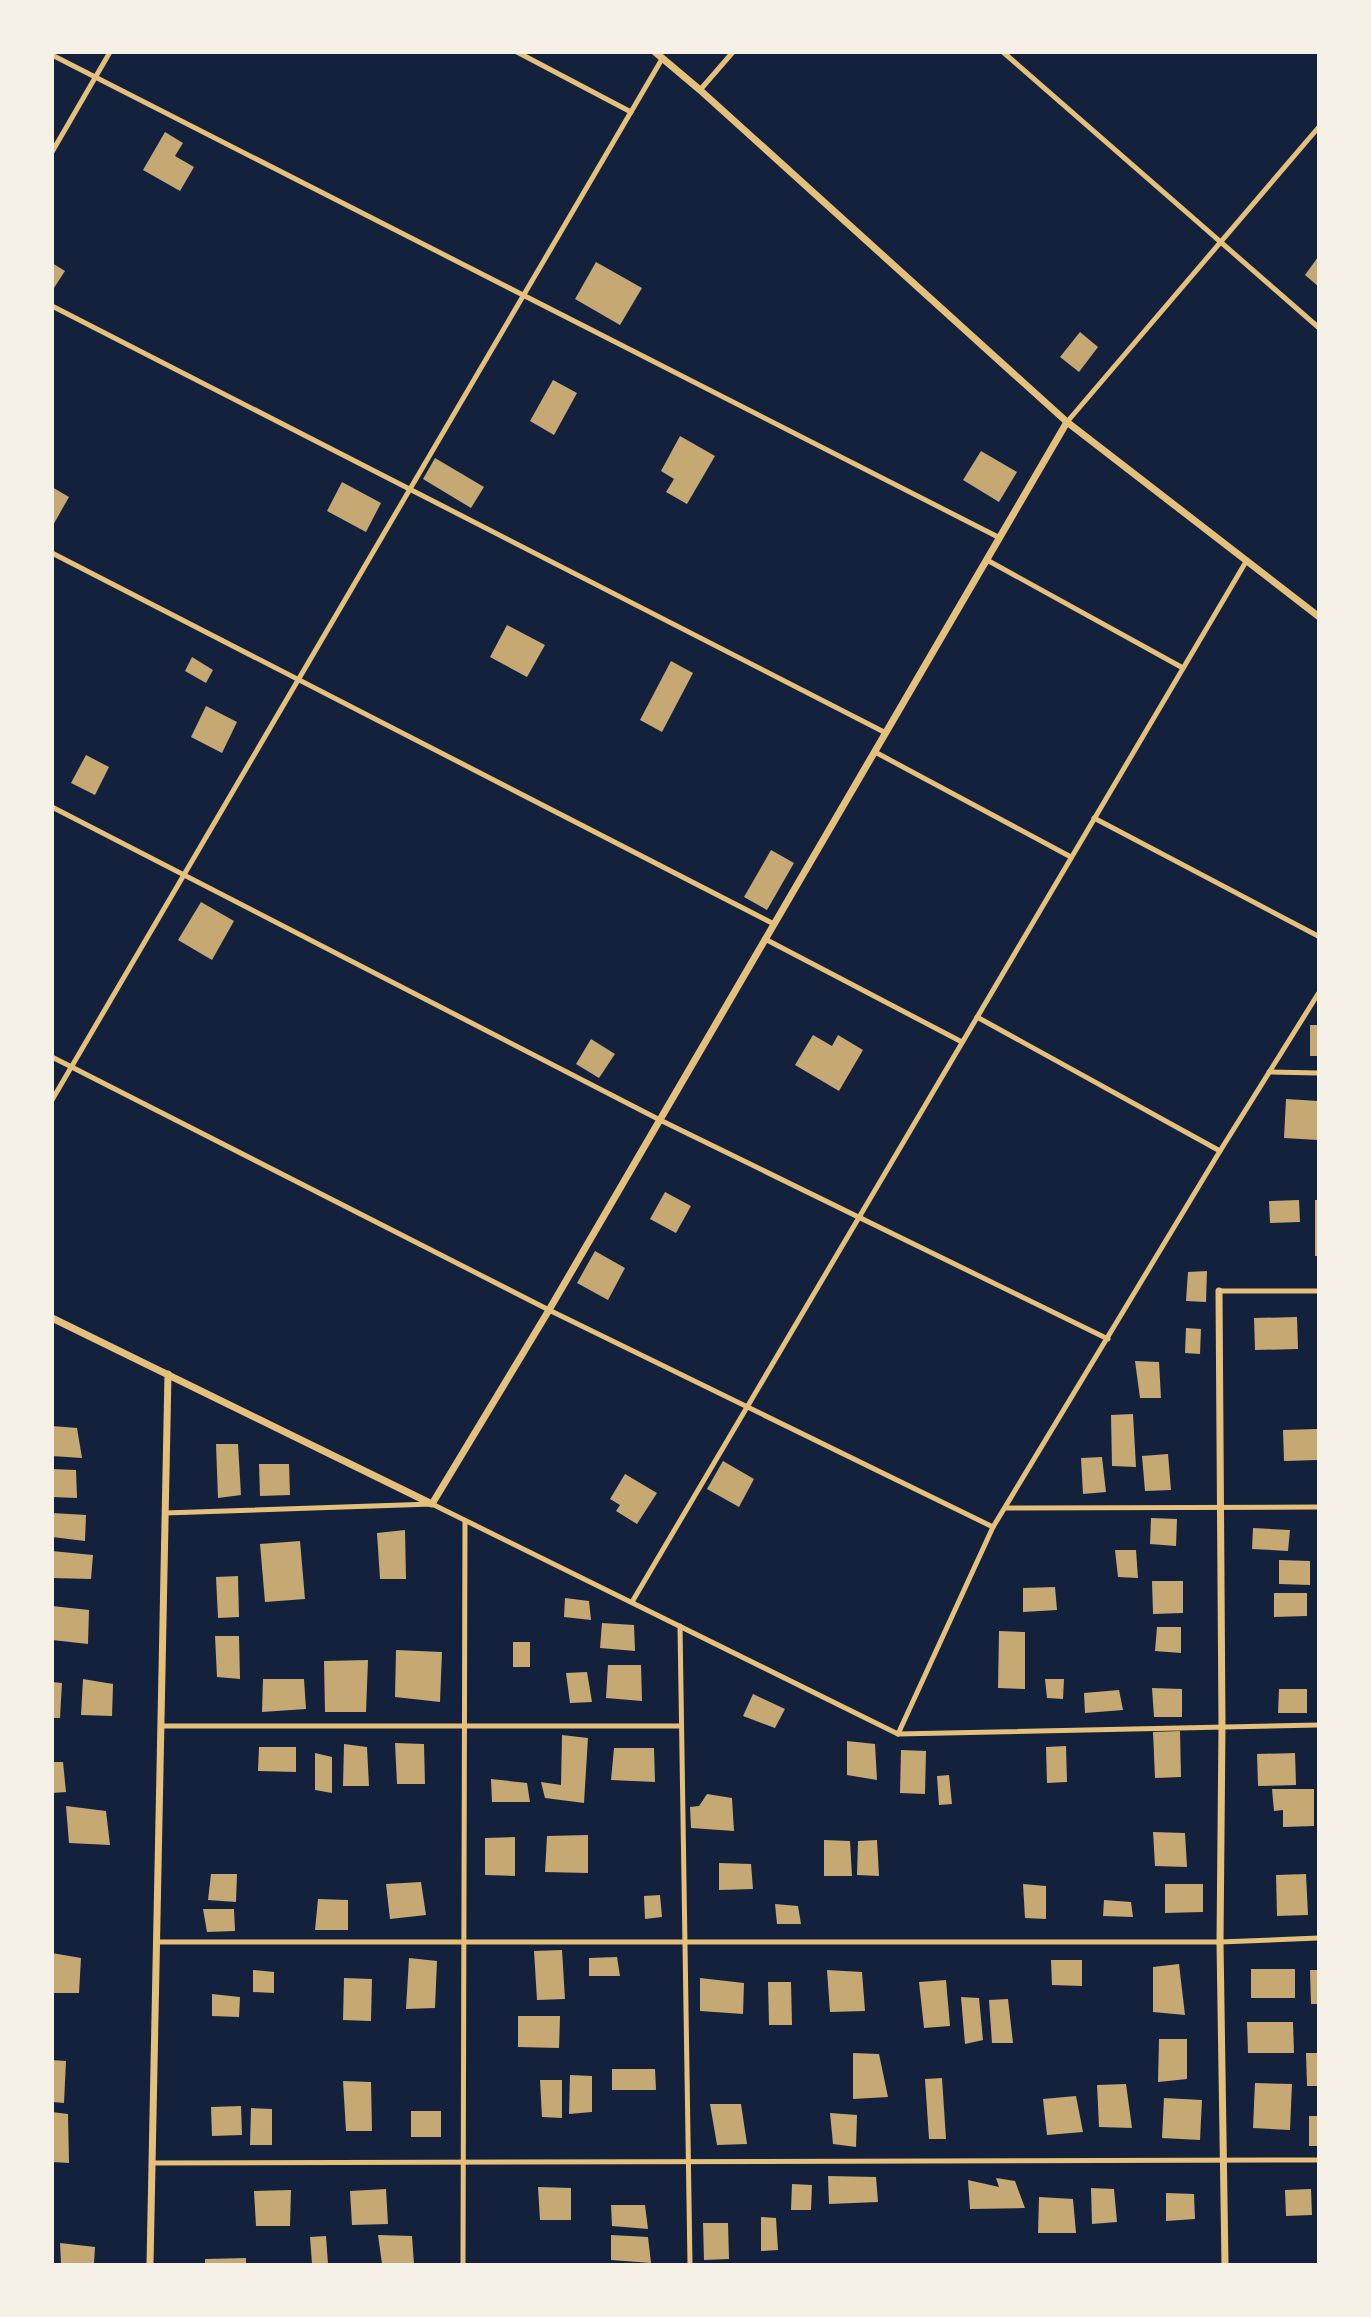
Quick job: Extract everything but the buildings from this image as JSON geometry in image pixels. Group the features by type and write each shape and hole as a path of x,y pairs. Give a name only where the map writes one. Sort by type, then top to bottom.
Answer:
{"street":[{"path":"655,52 1068,422 1318,616"},
{"path":"52,1318 432,1504 549,1310 1068,422"},
{"path":"1219,1292 1222,1726 1220,1942 1225,2264"},
{"path":"150,2264 168,1374"}],"lane":[{"path":"52,152 110,52"},
{"path":"517,52 631,112"},
{"path":"700,90 733,52"},
{"path":"1003,52 1318,327"},
{"path":"52,55 1000,538"},
{"path":"52,1100 662,59"},
{"path":"1068,422 1318,128"},
{"path":"52,306 886,733"},
{"path":"52,553 774,924"},
{"path":"987,560 1183,668"},
{"path":"632,1602 1247,560"},
{"path":"875,752 1071,857"},
{"path":"52,807 660,1120 1108,1339"},
{"path":"1094,818 1318,936"},
{"path":"765,939 962,1042"},
{"path":"898,1734 993,1527 1318,994"},
{"path":"977,1017 1220,1151"},
{"path":"52,1056 549,1310 993,1527"},
{"path":"1269,1072 1318,1073"},
{"path":"1219,1292 1318,1291"},
{"path":"165,1513 432,1504 898,1734 1318,1725"},
{"path":"1005,1508 1318,1507"},
{"path":"463,2264 465,1521"},
{"path":"680,1626 690,2264"},
{"path":"161,1726 681,1726"},
{"path":"156,1942 1220,1942 1318,1938"},
{"path":"152,2163 1318,2160"}]}
